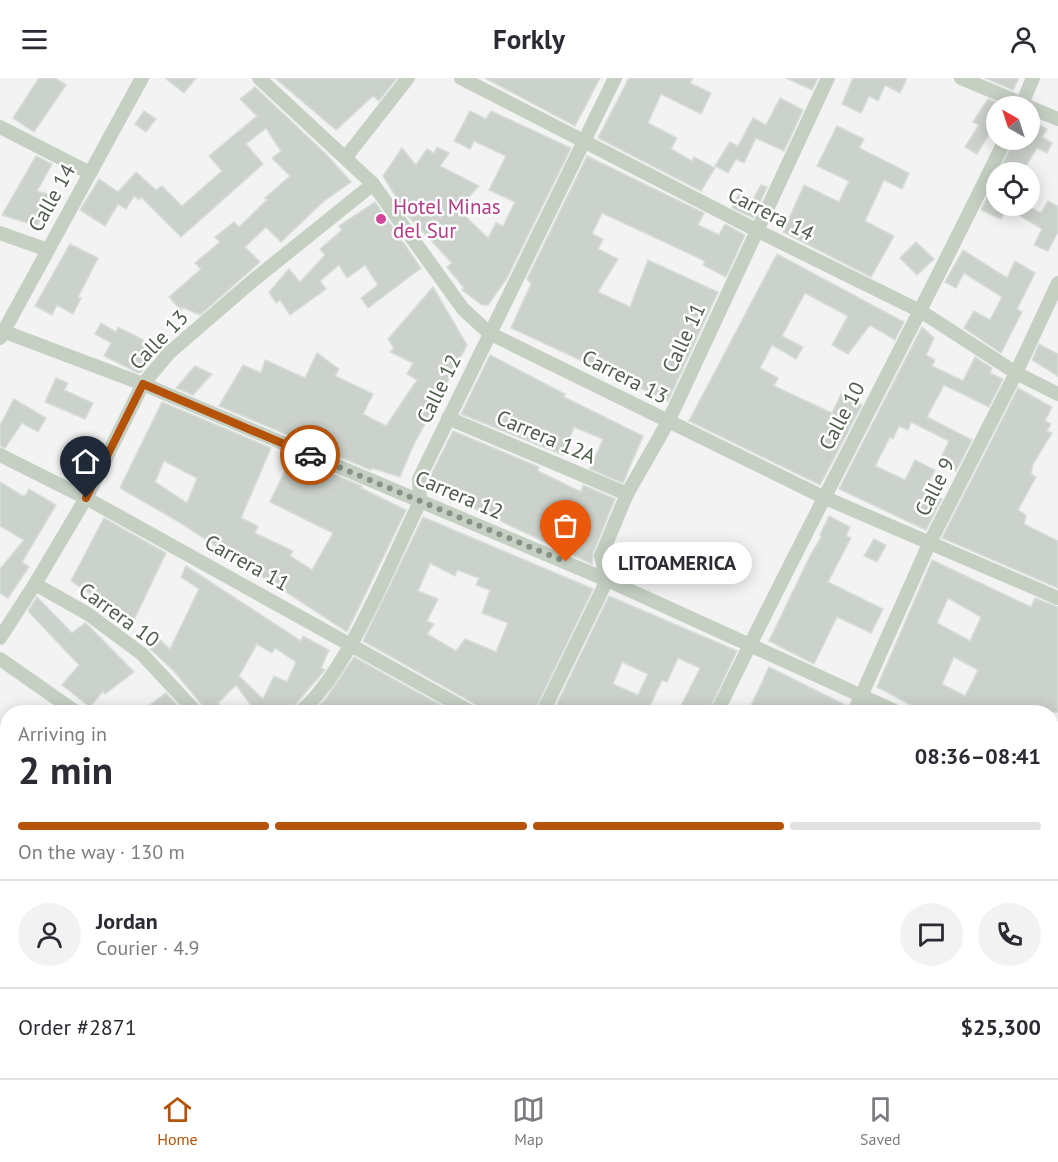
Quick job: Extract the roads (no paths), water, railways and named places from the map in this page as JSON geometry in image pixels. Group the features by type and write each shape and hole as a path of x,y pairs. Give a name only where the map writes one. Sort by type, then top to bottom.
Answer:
{"street":[{"name":"Calle 14","path":"1,333 142,78"},
{"name":"Carrera 13","path":"259,78 373,184 463,309 489,333 823,497 1058,598"},
{"path":"346,157 408,78"},
{"name":"Carrera 14","path":"461,78 758,231 922,312 1016,373 1058,394"},
{"name":"Calle 12","path":"309,705 317,699 351,644 420,502 419,479 615,78"},
{"name":"Calle 11","path":"607,580 602,556 627,494 668,422 828,78"},
{"path":"961,78 1002,96"},
{"path":"1028,96 1033,78"},
{"path":"1040,112 1058,119"},
{"path":"0,127 90,173"},
{"name":"Calle 10","path":"720,705 823,497 922,312 1000,150"},
{"name":"Calle 13","path":"0,638 36,584 86,498 143,384 178,345 373,184"},
{"path":"0,233 48,250"},
{"name":"Calle 9","path":"858,705 929,544 1016,373 1058,283"},
{"name":"Carrera 12","path":"1,333 143,384 607,580 882,705"},
{"name":"Carrera 12A","path":"448,418 627,494"},
{"name":"Carrera 11","path":"0,455 86,498 459,705"},
{"path":"546,705 607,580"},
{"name":"Carrera 10","path":"36,584 88,614 142,654 189,705"},
{"path":"0,659 66,705"}],"place":[{"name":"Hotel Minas del Sur","path":"381,219"},
{"name":"LITOAMERICA","path":"566,562"}]}
